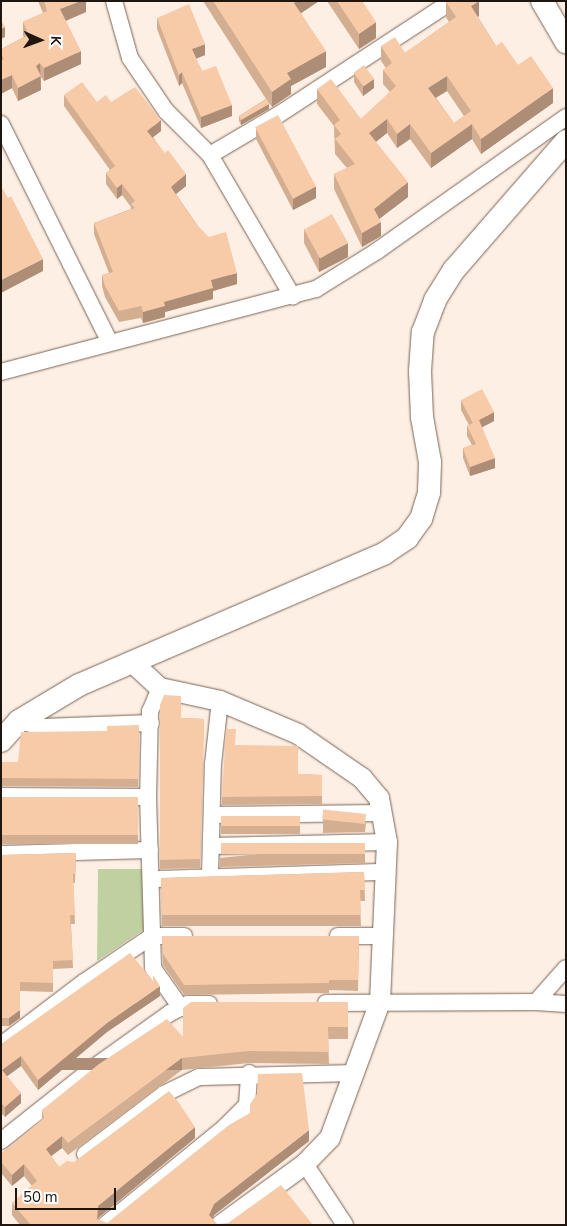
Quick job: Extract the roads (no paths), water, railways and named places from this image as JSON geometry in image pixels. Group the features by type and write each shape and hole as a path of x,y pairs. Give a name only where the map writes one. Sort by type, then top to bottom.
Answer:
{"main road":[{"path":"542,1 566,42"},
{"path":"1,741 19,721 79,685 386,553 408,538 421,519 429,492 430,462 422,417 420,371 423,332 435,300 454,270 566,141"}],"street":[{"path":"114,1 130,58 166,112 210,155 293,297"},
{"path":"210,155 278,115 452,1"},
{"path":"1,372 109,342 316,290 377,251 566,117"},
{"path":"1,124 109,342"},
{"path":"133,662 160,688 220,701 298,734 362,778 379,798 387,842 380,1002 356,1073 330,1138 305,1164 221,1225"},
{"path":"160,688 150,711 148,797 153,968 181,1008"},
{"path":"210,875 213,764 220,701"},
{"path":"19,721 43,727 151,723"},
{"path":"1,796 148,797"},
{"path":"213,815 382,813"},
{"path":"211,846 387,842"},
{"path":"1,854 150,850"},
{"path":"150,879 210,875 386,872"},
{"path":"1,1045 84,982 152,936 200,936"},
{"path":"325,936 383,936"},
{"path":"536,1002 566,968"},
{"path":"307,1004 380,1002 536,1002 566,1004"},
{"path":"1,1141 93,1068 181,1008 188,1004 225,1004"},
{"path":"72,1164 164,1094 199,1077 249,1074 356,1073"},
{"path":"105,1225 224,1128 247,1105 249,1074"},
{"path":"305,1164 345,1225"}]}
